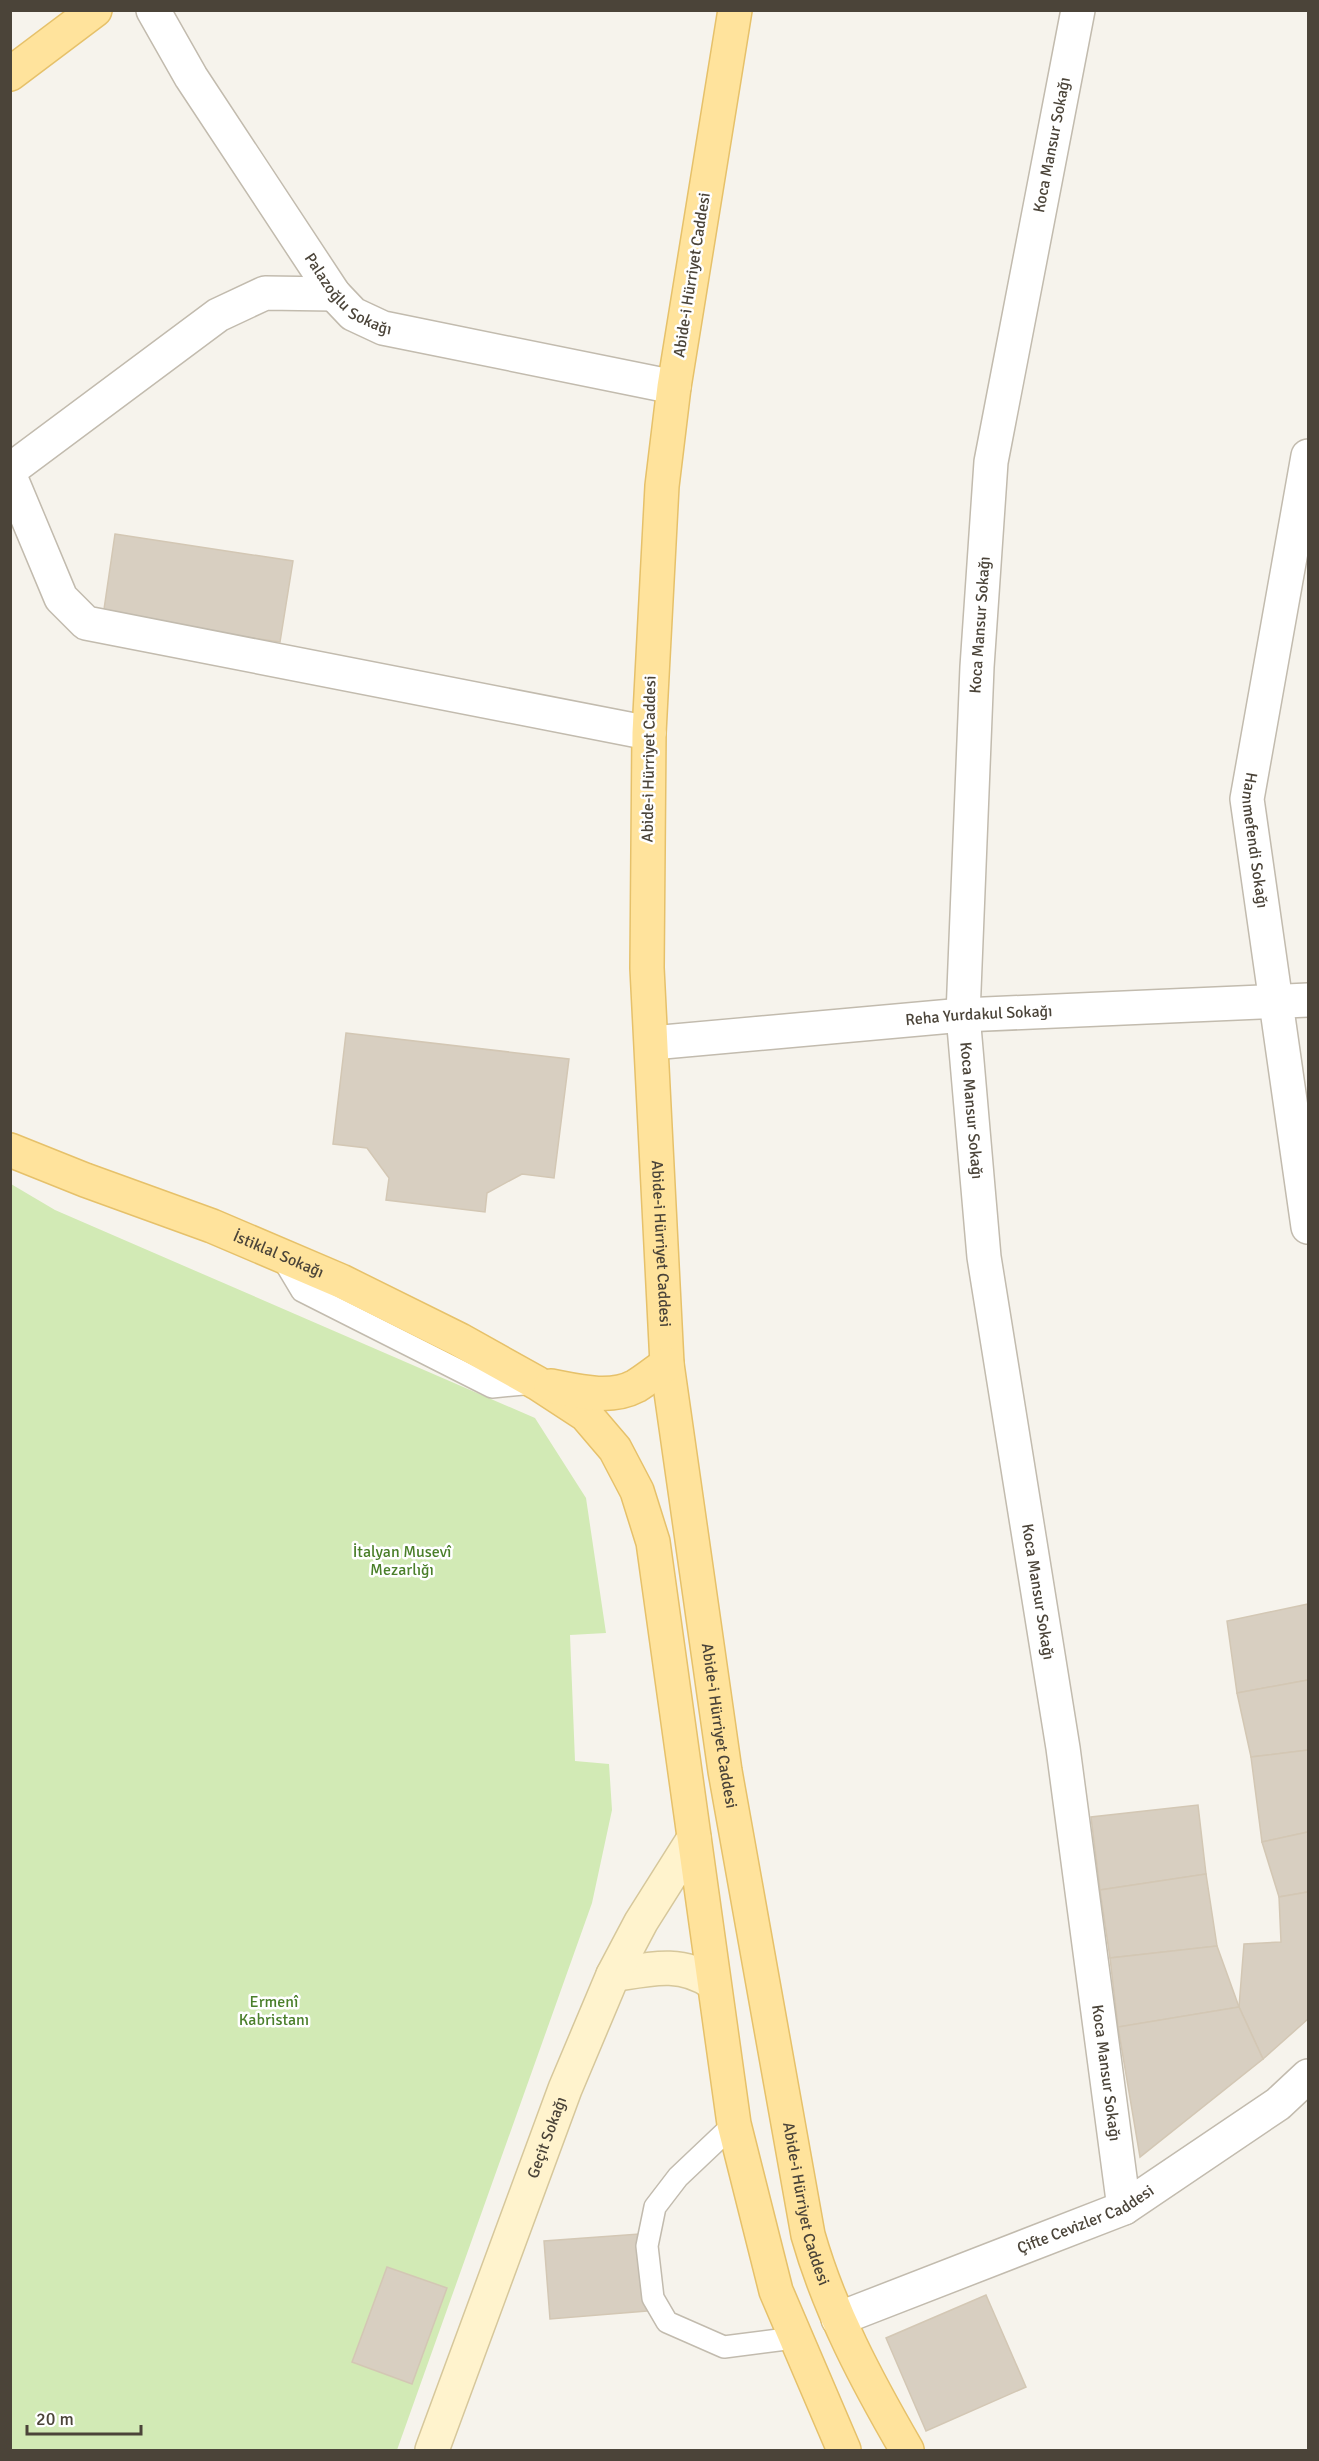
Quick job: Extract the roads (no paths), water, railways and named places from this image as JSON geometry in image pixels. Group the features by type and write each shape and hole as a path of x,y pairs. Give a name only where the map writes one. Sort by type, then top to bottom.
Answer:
{"main road":[{"path":"10,74 95,10"},
{"name":"Abide-i Hürriyet Caddesi","path":"735,10 674,387 662,486 649,733 647,968 667,1364 725,1771 808,2235 821,2280 838,2319 874,2394 907,2451"},
{"name":"İstiklal Sokağı","path":"10,1150 212,1226 341,1281 450,1335 537,1383"},
{"path":"537,1383 581,1392 612,1393 635,1386 667,1364"},
{"path":"537,1383 586,1415 615,1449 637,1491 653,1542 734,2124 776,2291 794,2338 844,2451"},
{"path":"694,1838 725,1771"},
{"name":"Geçit Sokağı","path":"432,2451 565,2090 613,1975 641,1922 694,1838"},
{"path":"613,1975 675,1966 699,1973 713,1983"},
{"path":"794,2338 838,2319"}],"street":[{"name":"Palazoğlu Sokağı","path":"153,10 191,77 334,294 353,314 383,328 674,387"},
{"name":"Koca Mansur Sokağı","path":"1078,10 991,462 976,667 963,1015 984,1257 1063,1748 1124,2208"},
{"path":"10,470 218,315 265,294 334,294"},
{"name":"Hanımefendi Sokağı","path":"1308,456 1247,799 1308,1227"},
{"path":"10,476 61,598 86,624 649,733"},
{"name":"Reha Yurdakul Sokağı","path":"652,1043 963,1015 1308,1000"},
{"name":"Çifte Cevizler Caddesi","path":"838,2319 1124,2208 1278,2104 1308,2076"}],"lane":[{"path":"734,2124 678,2177 655,2207 647,2246 653,2298 667,2322 724,2347 794,2338"}],"park label":[{"name":"İtalyan Musevî Mezarlığı","path":"402,1561"},
{"name":"Ermenî Kabristanı","path":"274,2011"}]}
